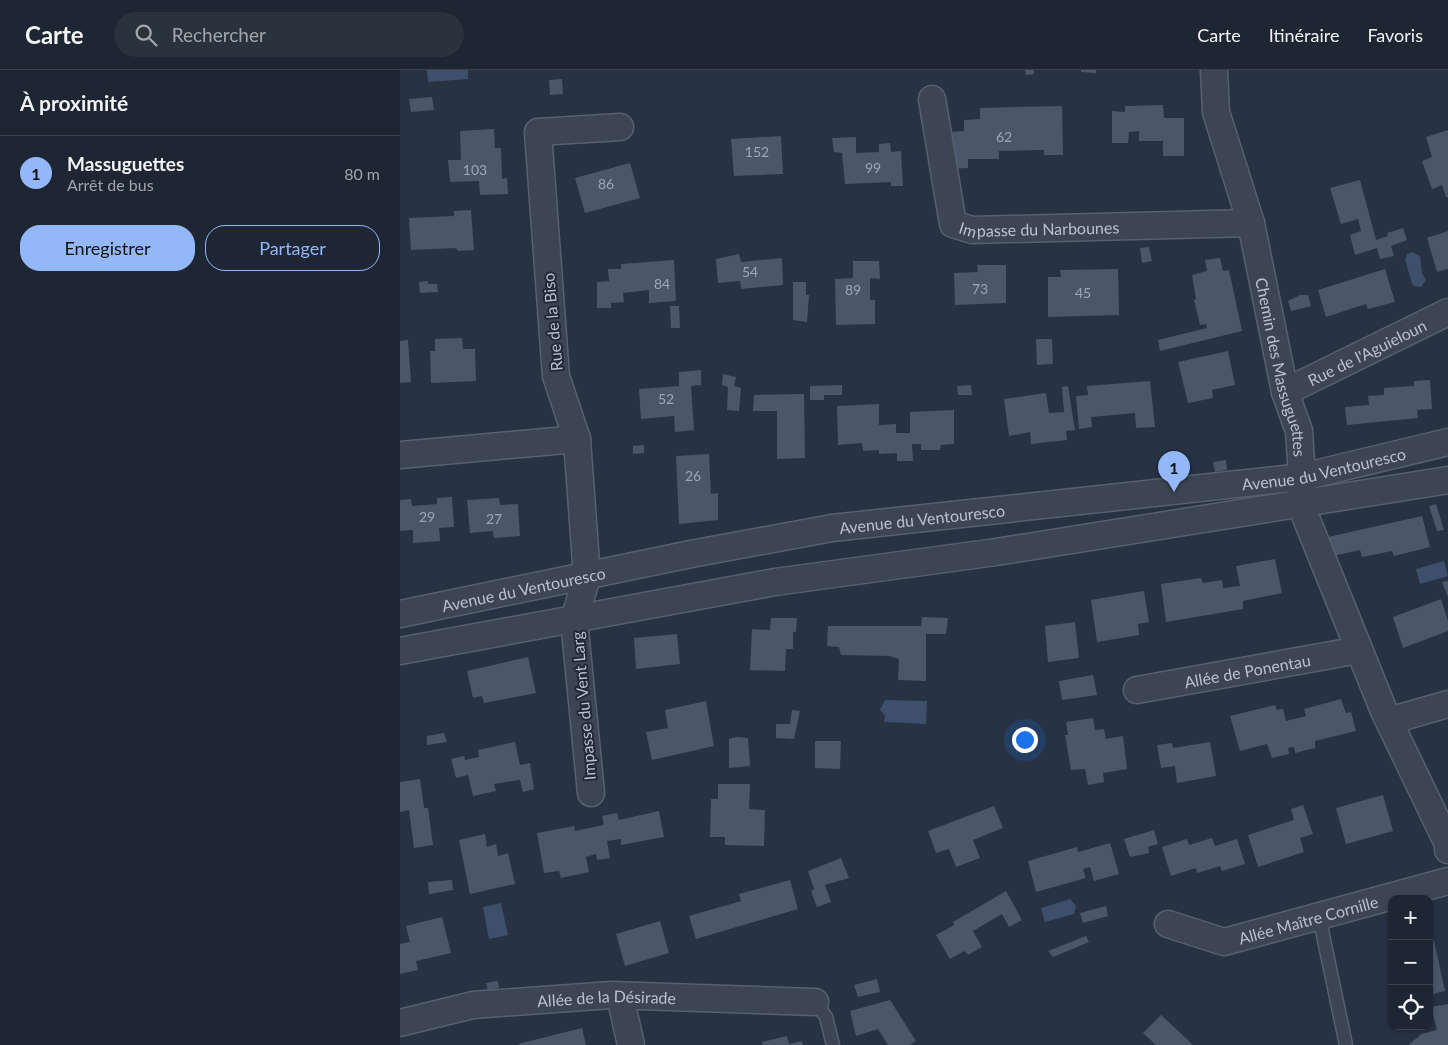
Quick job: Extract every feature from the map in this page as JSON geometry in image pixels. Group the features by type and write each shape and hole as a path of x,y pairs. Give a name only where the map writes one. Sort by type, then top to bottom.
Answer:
{"street":[{"name":"Chemin des Massuguettes","path":"1214,70 1216,112 1251,223 1286,392 1299,431 1302,477 1300,503 1389,721 1448,844 1448,850"},
{"name":"Impasse du Narbounes","path":"932,99 953,224 972,230 1251,223"},
{"name":"Rue de la Biso","path":"574,620 586,577 577,439 556,376 538,132 620,126"},
{"name":"Rue de l'Aguieloun","path":"1286,392 1448,312"},
{"path":"400,455 577,439"},
{"name":"Avenue du Ventouresco","path":"400,614 691,554 832,528 1302,477 1448,442"},
{"name":"Avenue du Ventouresco","path":"400,652 775,582 996,552 1448,480"},
{"name":"Impasse du Vent Larg","path":"574,620 591,793"},
{"name":"Allée de Ponentau","path":"1137,690 1359,650"},
{"path":"1389,721 1448,704"},
{"name":"Allée Maître Cornille","path":"1168,924 1224,942 1448,881"},
{"path":"620,996 631,1045"},
{"name":"Allée de la Désirade","path":"400,1024 473,1005 620,996 815,1002"}],"lane":[{"path":"1320,916 1346,1045"},
{"path":"815,1002 826,1017 833,1045"}],"water":[{"path":"427,70 468,70 468,79 428,82"},
{"path":"1412,252 1420,256 1422,273 1426,280 1421,287 1412,284 1405,259 1407,254"},
{"path":"1444,561 1448,576 1420,584 1416,569"},
{"path":"885,700 927,701 926,724 884,722 885,716 880,710"},
{"path":"1070,899 1076,906 1074,914 1045,922 1041,908"},
{"path":"501,903 508,935 489,939 483,907"}],"building":[{"path":"1025,70 1034,70 1034,74 1026,75"},
{"path":"1081,70 1096,70 1096,73 1081,72"},
{"path":"562,79 563,94 550,95 549,80"},
{"path":"432,97 434,110 411,112 409,99"},
{"path":"1163,105 1164,118 1184,118 1184,156 1163,156 1163,141 1139,141 1139,131 1129,132 1128,143 1112,143 1112,111 1125,112 1125,106"},
{"path":"1062,106 1063,155 1044,155 1044,150 999,151 999,159 968,159 968,168 947,169 946,132 964,131 964,120 980,119 980,108"},
{"path":"494,129 495,148 501,148 502,179 507,178 508,194 480,195 479,181 450,182 448,160 461,160 460,131"},
{"path":"1448,130 1448,197 1446,197 1442,185 1432,189 1422,161 1432,157 1426,137"},
{"path":"781,136 783,174 734,176 731,139"},
{"path":"856,137 856,153 879,152 879,144 890,143 891,152 901,151 903,186 891,186 891,182 845,184 842,153 834,152 832,138"},
{"path":"630,163 640,198 585,213 575,178"},
{"path":"1360,180 1376,240 1388,236 1387,233 1403,228 1407,240 1391,246 1394,256 1380,259 1377,248 1355,255 1350,235 1361,231 1358,219 1341,224 1330,188"},
{"path":"471,210 474,250 458,251 456,248 411,250 409,218 454,216 454,211"},
{"path":"1448,231 1448,269 1437,272 1427,238"},
{"path":"1149,247 1152,261 1142,263 1140,248"},
{"path":"739,254 741,262 782,258 783,285 741,289 740,281 718,283 716,259"},
{"path":"1220,258 1223,271 1229,270 1242,331 1160,351 1158,340 1207,328 1206,324 1200,325 1194,300 1196,299 1192,275 1207,271 1205,260"},
{"path":"674,260 676,301 649,303 649,290 623,293 624,302 611,303 611,308 597,308 597,282 609,281 608,269 621,269 621,264"},
{"path":"853,261 879,261 880,279 870,278 870,300 875,300 875,324 836,325 835,279 853,278"},
{"path":"977,265 1006,265 1006,303 955,305 954,273 978,272"},
{"path":"1118,269 1119,315 1048,317 1048,277 1061,277 1060,270"},
{"path":"1385,269 1395,302 1368,309 1366,304 1326,317 1318,290"},
{"path":"428,281 428,284 437,284 438,292 420,293 419,282"},
{"path":"793,282 806,282 806,295 809,295 807,322 793,320"},
{"path":"1300,295 1308,295 1311,306 1291,311 1288,301"},
{"path":"670,306 679,306 680,328 671,328"},
{"path":"462,338 463,349 475,349 476,381 431,383 430,351 435,351 435,339"},
{"path":"1036,339 1052,339 1053,364 1037,365"},
{"path":"408,340 411,382 400,383 400,341"},
{"path":"1228,351 1235,385 1212,390 1213,398 1188,403 1178,362"},
{"path":"701,370 701,385 691,386 694,430 675,432 674,416 641,419 639,389 679,386 679,372"},
{"path":"723,374 736,377 734,386 741,388 739,411 727,410 728,387 722,385"},
{"path":"1430,380 1432,409 1417,410 1418,418 1347,425 1345,407 1369,405 1368,396 1384,395 1384,388 1414,386 1414,381"},
{"path":"1150,381 1155,427 1136,428 1135,413 1091,417 1092,427 1079,429 1076,396 1088,395 1087,386"},
{"path":"842,385 842,395 824,395 824,400 810,400 810,386"},
{"path":"971,385 972,395 958,395 957,386"},
{"path":"1068,386 1075,430 1066,431 1067,440 1031,444 1030,432 1009,436 1004,399 1046,393 1049,413 1064,412 1062,387"},
{"path":"804,394 805,458 777,459 777,411 753,411 754,395"},
{"path":"879,404 879,425 896,424 896,433 910,433 910,412 954,410 954,444 941,445 940,450 921,450 921,444 912,444 913,461 897,461 897,453 879,454 879,450 863,451 862,443 838,445 837,406"},
{"path":"644,445 644,453 633,454 633,446"},
{"path":"709,454 711,494 718,493 718,520 679,524 676,456"},
{"path":"1226,460 1227,470 1215,472 1213,462"},
{"path":"452,497 454,527 439,528 440,541 413,543 413,530 400,531 400,500 411,499 412,506 437,504 437,498"},
{"path":"499,498 500,505 518,504 520,536 494,538 493,531 470,533 467,500"},
{"path":"1436,504 1444,530 1437,531 1429,506"},
{"path":"1422,516 1430,547 1394,556 1392,551 1362,557 1360,550 1333,556 1328,537"},
{"path":"1275,559 1282,593 1243,601 1243,609 1166,622 1161,584 1201,578 1203,583 1222,580 1223,588 1240,586 1236,566"},
{"path":"1448,581 1448,597 1442,582"},
{"path":"1144,591 1149,622 1138,624 1139,635 1097,642 1091,600"},
{"path":"1441,599 1448,621 1448,631 1403,648 1393,617"},
{"path":"922,617 948,618 946,634 926,634 926,681 898,680 899,659 890,656 841,655 839,647 827,646 828,626 921,626"},
{"path":"771,618 797,618 796,632 793,632 793,649 786,649 785,671 750,670 752,629 770,630"},
{"path":"1075,622 1079,658 1048,662 1045,626"},
{"path":"677,634 680,664 636,669 634,638"},
{"path":"528,657 536,693 484,703 482,696 473,698 467,671"},
{"path":"1093,675 1097,695 1062,700 1059,681"},
{"path":"1341,699 1346,713 1351,712 1356,731 1315,741 1315,748 1295,753 1294,747 1288,748 1289,754 1272,758 1267,744 1240,751 1230,716 1275,705 1277,710 1283,709 1286,721 1306,716 1304,709"},
{"path":"706,701 714,746 652,760 646,732 668,728 665,710"},
{"path":"792,710 800,711 794,739 776,738 776,724 790,724"},
{"path":"1093,718 1095,730 1104,729 1106,739 1123,736 1127,769 1103,773 1104,782 1088,785 1085,769 1071,770 1065,735 1068,735 1066,722"},
{"path":"444,733 447,742 427,745 427,736"},
{"path":"737,737 748,738 750,766 729,768 729,739"},
{"path":"815,741 841,741 840,769 815,768"},
{"path":"515,742 520,765 530,763 534,789 523,792 520,780 494,784 496,791 473,796 468,775 456,778 451,759 464,756 465,760 479,757 478,750"},
{"path":"1210,742 1216,776 1177,783 1175,766 1161,768 1157,745 1172,743 1173,748"},
{"path":"420,779 424,808 428,808 433,845 414,848 409,810 400,812 400,782"},
{"path":"718,784 750,784 749,809 765,810 764,846 725,845 725,837 710,837 711,799 718,799"},
{"path":"1383,795 1393,831 1346,844 1336,808"},
{"path":"1303,805 1313,834 1300,838 1304,852 1258,867 1248,835 1294,820 1291,809"},
{"path":"994,806 1003,828 973,840 980,858 956,867 949,849 936,853 928,831"},
{"path":"659,811 664,837 621,845 621,839 607,841 610,858 597,860 596,854 586,857 589,872 561,878 559,871 544,873 537,833 574,826 575,831 604,825 602,816 617,813 619,820"},
{"path":"1154,830 1158,844 1148,847 1149,853 1130,857 1124,839"},
{"path":"485,834 487,847 496,844 498,856 508,853 515,884 470,894 459,840"},
{"path":"1212,838 1215,846 1237,839 1245,864 1222,871 1220,866 1197,873 1196,868 1171,876 1162,847 1187,839 1189,845"},
{"path":"1110,843 1119,874 1094,881 1090,867 1083,869 1086,878 1036,892 1028,861 1077,847 1078,852"},
{"path":"841,858 849,878 825,885 831,902 817,907 811,891 814,889 808,871"},
{"path":"452,880 453,890 429,894 428,882"},
{"path":"790,880 798,909 696,939 689,916 741,901 739,894"},
{"path":"1006,891 1022,920 1009,927 1002,914 973,931 982,947 968,955 965,951 950,959 936,935 954,925 953,922"},
{"path":"1106,906 1108,916 1083,923 1080,913"},
{"path":"442,917 451,953 416,961 418,970 400,974 400,944 410,942 406,926"},
{"path":"660,921 669,953 625,966 616,934"},
{"path":"1086,936 1089,942 1053,957 1048,951"},
{"path":"1433,941 1445,991 1433,994 1433,985"},
{"path":"877,979 880,992 858,997 854,985"},
{"path":"498,981 499,988 488,990 486,983"},
{"path":"890,1000 916,1041 909,1045 888,1045 878,1029 856,1036 850,1011"},
{"path":"1448,1004 1448,1045 1408,1045 1422,1034 1437,1030 1433,1007"},
{"path":"1161,1015 1193,1045 1156,1045 1143,1033"},
{"path":"582,1028 586,1045 518,1045 518,1044"},
{"path":"787,1036 789,1044 802,1041 803,1045 763,1045 762,1042"}],"place":[{"name":"Massuguettes","path":"1174,492"}]}
